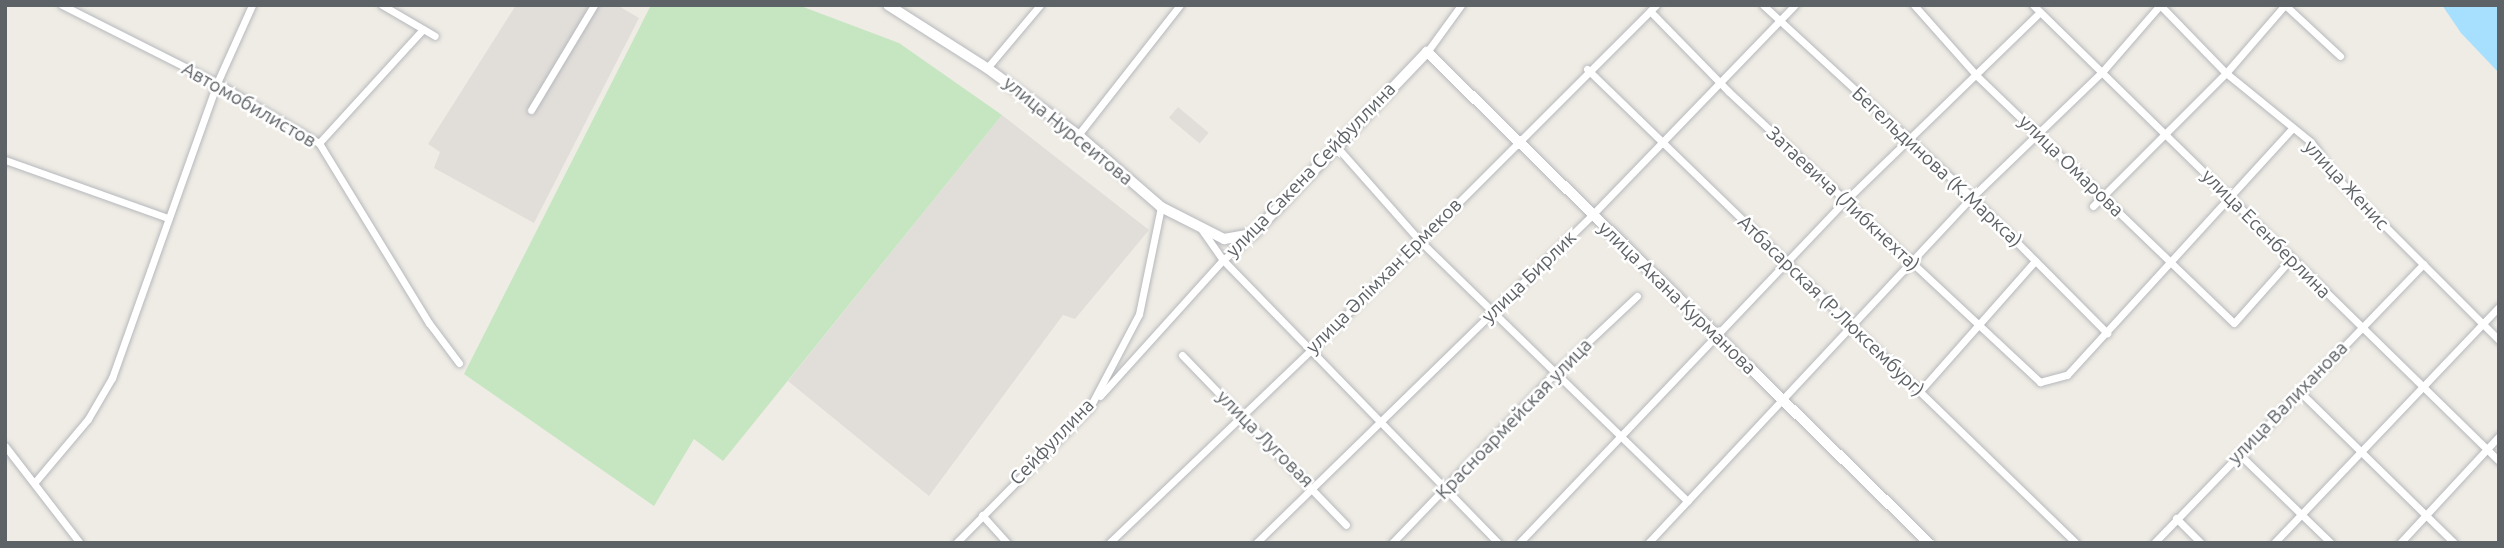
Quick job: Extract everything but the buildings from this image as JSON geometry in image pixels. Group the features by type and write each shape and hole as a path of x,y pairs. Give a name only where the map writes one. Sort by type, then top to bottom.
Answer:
{"main road":[{"name":"улица Нурсеитова","path":"888,5 987,68 1078,135 1161,207 1224,239 1253,234"},
{"name":"улица Акана Курманова","path":"1427,52 1928,543"},
{"name":"улица Сакена Сейфуллина","path":"1253,234 1427,52"}],"street":[{"name":"Автомобилистов","path":"62,5 217,83 320,143 419,307 459,363"},
{"path":"35,482 88,419 112,379 217,83 252,5"},
{"path":"382,5 435,36"},
{"path":"397,14 404,5"},
{"path":"531,110 594,5"},
{"path":"987,68 1040,5"},
{"path":"1078,135 1180,5"},
{"name":"улица Сакена Сейфуллина","path":"1427,52 1461,5"},
{"name":"Бегельдинова (К.Маркса)","path":"1763,5 1972,197 2107,333"},
{"name":"улица Бирлик","path":"1256,543 1382,423 1592,215 1660,140 1796,5"},
{"name":"улица Есенберлина","path":"2033,5 2292,258 2359,328 2499,461"},
{"path":"1648,543 1850,324 1911,264 1972,197 2102,72 2160,5"},
{"name":"улица Женис","path":"2160,5 2226,73 2291,130 2311,142 2333,174 2499,340"},
{"path":"2093,206 2163,133 2226,73 2285,5 2340,56"},
{"name":"улица Омарова","path":"1917,6 1977,76 2234,323 2292,258"},
{"name":"улица Әлімхан Ермеков","path":"1110,543 1311,350 1587,69 1653,8"},
{"name":"Затаевича (Либкнехта)","path":"1653,8 1719,82 2040,382 2067,374 2107,333"},
{"path":"1519,543 1619,433 1846,200 1977,76 2040,12"},
{"path":"320,143 422,29"},
{"name":"Атбасарская (Р.Люксембург)","path":"1587,69 2076,543"},
{"path":"2107,333 2173,264 2291,130"},
{"path":"1336,146 1420,241 1687,501"},
{"path":"5,160 168,218"},
{"name":"Сейфуллина","path":"956,543 1090,407 1139,314 1161,207"},
{"path":"1202,230 1223,260 1498,543"},
{"name":"улица Сакена Сейфуллина","path":"1090,407 1223,260 1253,234"},
{"path":"1920,391 2035,261"},
{"name":"улица Валиханова","path":"2154,543 2423,264"},
{"name":"Красноармейская улица","path":"1392,543 1556,372 1637,296"},
{"path":"2274,543 2424,389 2499,307"},
{"name":"улица Луговая","path":"1182,355 1239,417 1313,487 1346,526"},
{"path":"2299,391 2361,453 2429,514 2454,543"},
{"path":"2400,543 2499,436"},
{"path":"5,446 80,543"},
{"path":"2239,454 2331,543"},
{"path":"982,514 1007,543"},
{"path":"2176,518 2201,543"}],"shaded area":[{"path":"516,5 617,5 639,18 534,223 434,168 440,152 428,144"},
{"path":"1178,107 1209,133 1200,143 1169,118"},
{"path":"1002,115 1149,230 1075,319 1063,315 929,496 788,381"}],"green space":[{"path":"651,5 798,5 899,43 1002,115 723,461 694,439 654,506 464,374"}],"water":[{"path":"2442,5 2499,5 2499,73 2461,33"}]}
